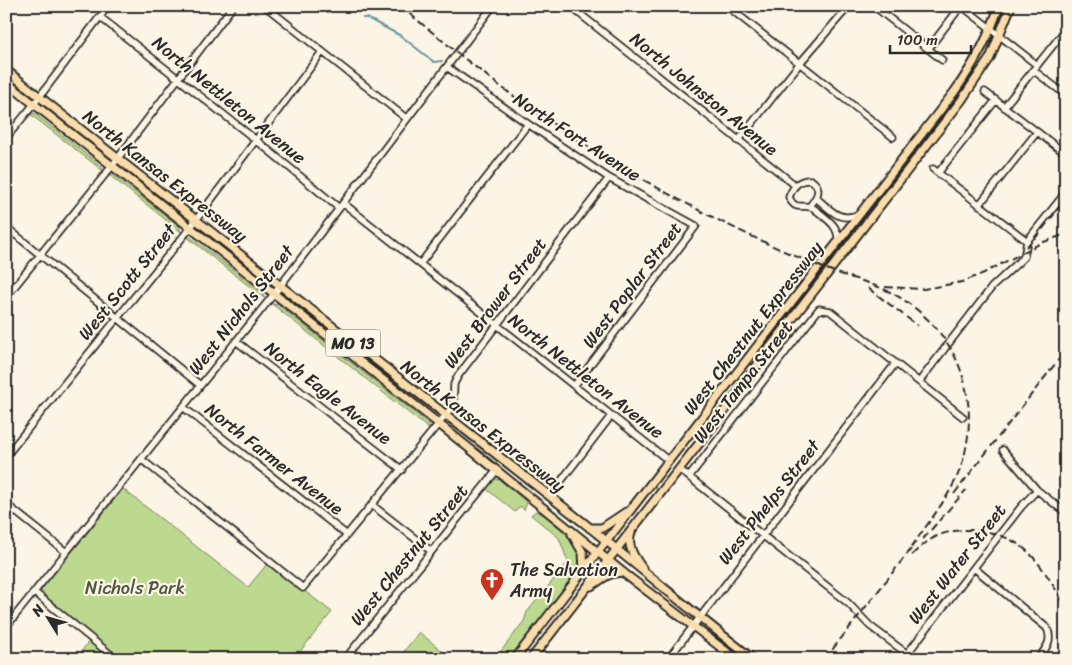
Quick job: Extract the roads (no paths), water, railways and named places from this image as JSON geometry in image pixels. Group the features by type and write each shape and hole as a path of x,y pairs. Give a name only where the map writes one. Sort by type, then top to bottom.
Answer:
{"main road":[{"name":"West Chestnut Expressway","path":"515,659 861,214 975,64 992,30 999,6"},
{"name":"West Chestnut Expressway","path":"531,659 733,400 777,339 961,101 990,58 1011,6"},
{"name":"North Kansas Expressway","path":"6,70 590,528 699,618 753,659"},
{"name":"North Kansas Expressway","path":"6,82 497,470 625,574 736,659"},
{"path":"590,528 607,526 634,506"},
{"path":"566,526 578,541 584,553 585,568 583,572"},
{"path":"634,526 629,539 630,547 640,566 650,578"},
{"path":"586,589 610,574 617,572 625,574"}],"street":[{"path":"6,138 40,97 108,6"},
{"path":"6,297 112,166 233,6"},
{"path":"265,6 406,119"},
{"name":"West Nichols Street","path":"6,628 274,294 493,6"},
{"name":"North Johnston Avenue","path":"570,6 795,185"},
{"path":"727,6 893,136"},
{"path":"738,141 849,6"},
{"path":"874,6 942,60"},
{"path":"928,48 961,6 1000,36 1066,95"},
{"name":"North Nettleton Avenue","path":"100,17 341,206 420,264 669,461"},
{"path":"1004,107 1066,29"},
{"name":"West Scott Street","path":"6,456 190,228 322,52"},
{"name":"North Fort Avenue","path":"447,67 609,178 696,226"},
{"path":"985,92 1066,154"},
{"path":"996,100 935,171 1027,241"},
{"path":"420,264 528,124"},
{"path":"980,205 1037,132"},
{"name":"West Brower Street","path":"141,459 303,588 445,416 454,402 455,380 609,178"},
{"path":"810,206 819,192 818,188 811,180 800,181 795,185 789,197 791,201 794,205 800,207 810,206 835,226 839,235 838,243"},
{"path":"919,382 992,287 1024,257 1027,241 1066,192"},
{"path":"816,198 842,217 849,219 861,214"},
{"name":"West Poplar Street","path":"574,386 696,226"},
{"name":"North Farmer Avenue","path":"6,227 200,385"},
{"name":"West Tampa Street","path":"689,477 819,309 830,311 895,364"},
{"name":"North Eagle Avenue","path":"236,341 402,470"},
{"path":"895,364 963,417"},
{"name":"West Phelps Street","path":"668,659 895,364"},
{"name":"North Farmer Avenue","path":"183,407 347,535"},
{"path":"558,485 611,416"},
{"path":"1003,450 1037,490 1066,513"},
{"path":"679,469 848,603 870,626 906,656 914,659"},
{"name":"West Chestnut Street","path":"344,659 497,470"},
{"name":"West Water Street","path":"906,656 1021,507 1037,490"},
{"path":"6,504 66,552"},
{"name":"North Farmer Avenue","path":"372,505 430,551"},
{"path":"974,568 1047,628 1050,635 1048,643 1038,659"},
{"path":"34,592 116,659"}],"waterway":[{"path":"363,18 367,18 401,36 434,62 442,61"}],"railway":[{"path":"400,6 506,91 609,160 677,199 783,251 828,270 890,292 920,312 929,321 952,350 963,376 968,407 968,439 960,470 953,485 907,554"},
{"path":"1026,247 1066,199"},
{"path":"885,287 924,289 962,282 984,273 1041,243 1066,234"},
{"path":"868,288 918,326"},
{"path":"954,494 1066,350"},
{"path":"923,539 966,490"},
{"path":"912,555 930,540 948,532 972,530 996,534 1019,545 1034,558 1066,606"},
{"path":"825,659 911,549"}],"place":[{"name":"The Salvation Army","path":"492,601"}],"park label":[{"name":"Nichols Park","path":"135,588"}]}
